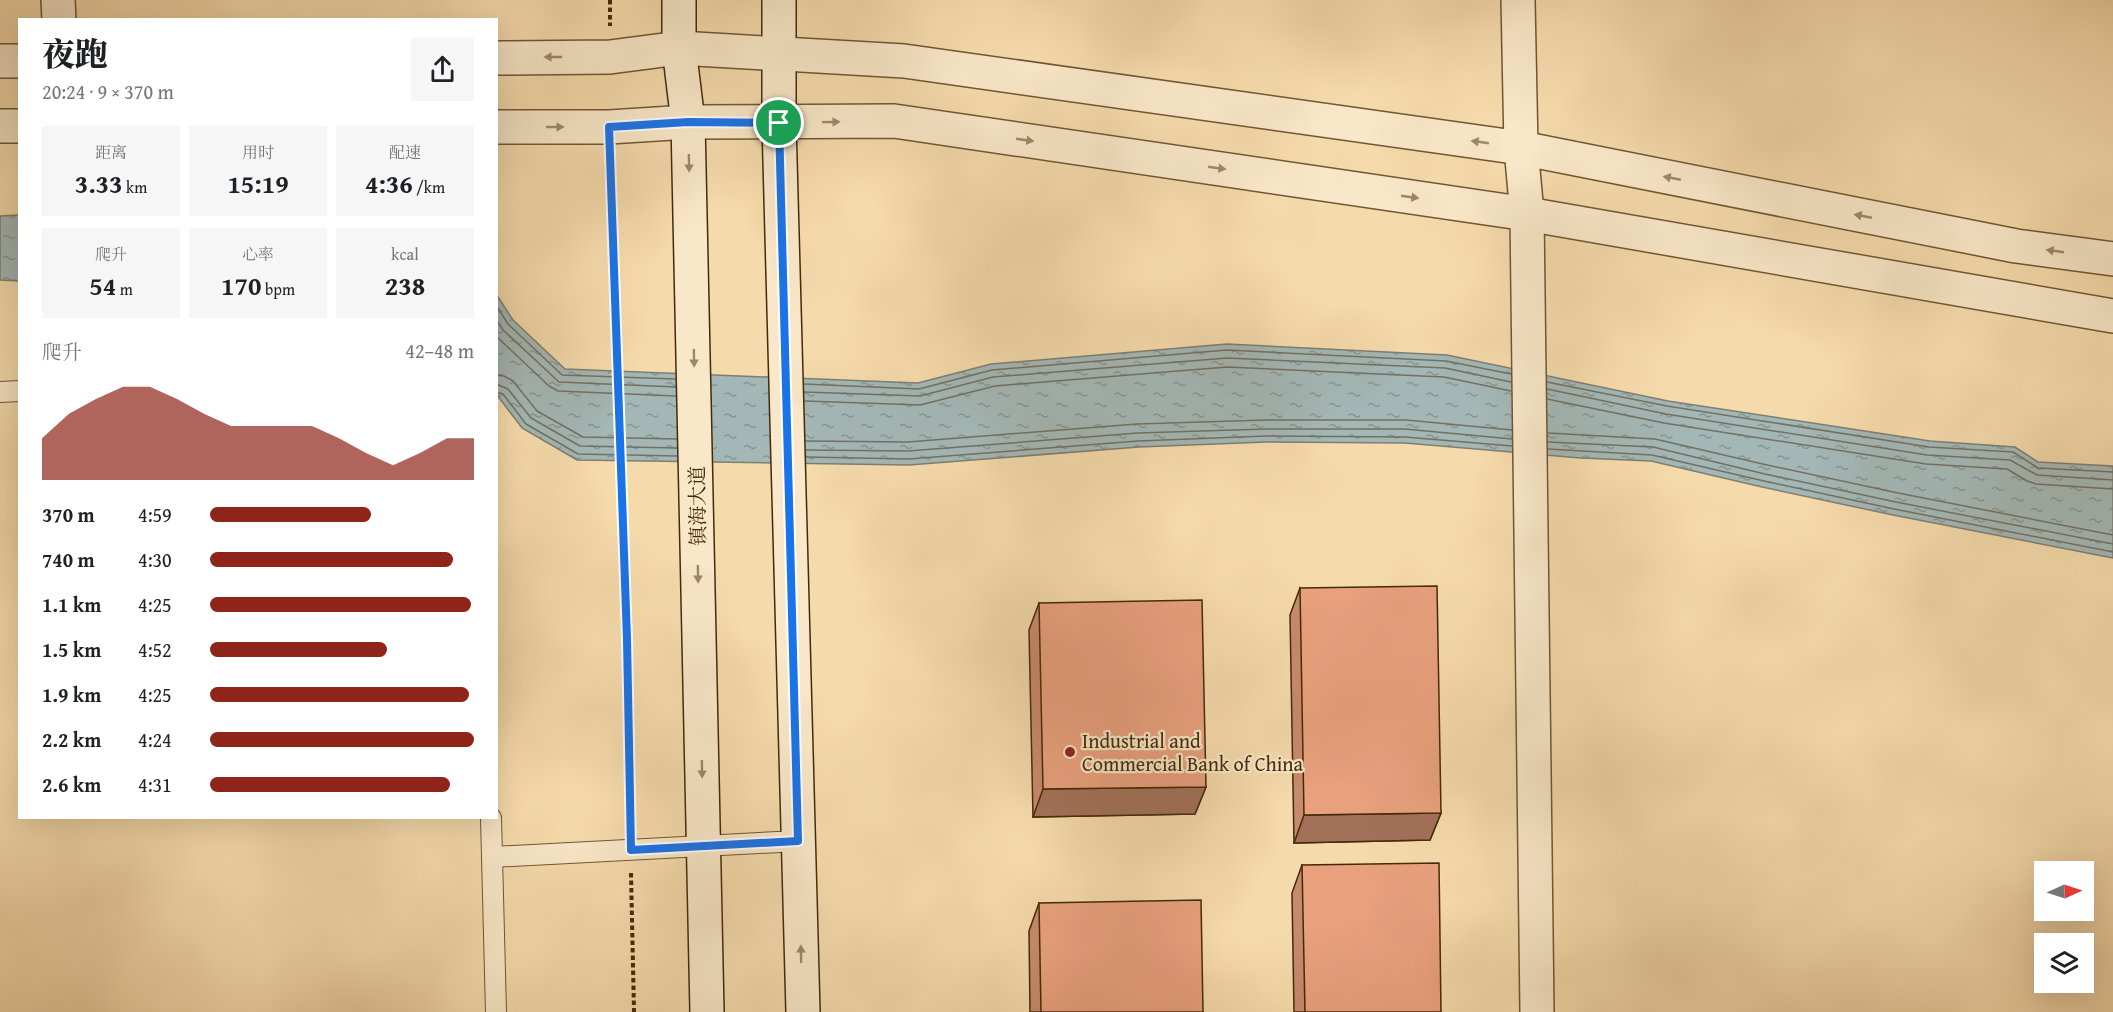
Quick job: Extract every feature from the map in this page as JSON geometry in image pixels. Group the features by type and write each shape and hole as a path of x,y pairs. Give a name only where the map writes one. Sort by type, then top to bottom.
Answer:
{"street":[{"path":"58,0 59,18"},
{"name":"镇海大道","path":"679,0 679,48 688,122 707,1012"},
{"path":"779,0 779,123 802,1012"},
{"path":"1518,0 1521,148 1527,214 1537,1012"},
{"path":"498,58 610,57 679,48 904,61 1521,148 2016,246 2113,259"},
{"path":"0,61 18,61"},
{"path":"498,127 609,127 688,122 894,121 1527,214 2113,316"},
{"path":"0,126 18,126"}],"lane":[{"path":"0,392 18,391"},
{"path":"492,819 496,1012"},
{"path":"492,857 798,841"}],"path":[{"path":"610,0 610,57"},
{"path":"609,127 627,639 634,1012"}],"water":[{"path":"18,215 18,281 0,280 0,216"},
{"path":"498,297 513,320 565,369 918,383 991,364 1227,344 1447,355 1668,401 1930,441 2015,447 2038,462 2113,466 2113,558 1893,515 1651,461 1581,458 1405,443 1266,442 1139,447 909,465 577,460 522,428 498,396"}],"building":[{"path":"1437,586 1441,813 1304,815 1300,588"},
{"path":"1202,600 1206,787 1043,789 1039,603"},
{"path":"1439,863 1441,1012 1305,1012 1302,865"},
{"path":"1201,900 1203,1012 1041,1012 1039,903"}],"place":[{"name":"Industrial and Commercial Bank of China","path":"1070,752"}],"route":[{"path":"688,122 779,123 798,841 631,850 627,639 609,127 688,122"}]}
